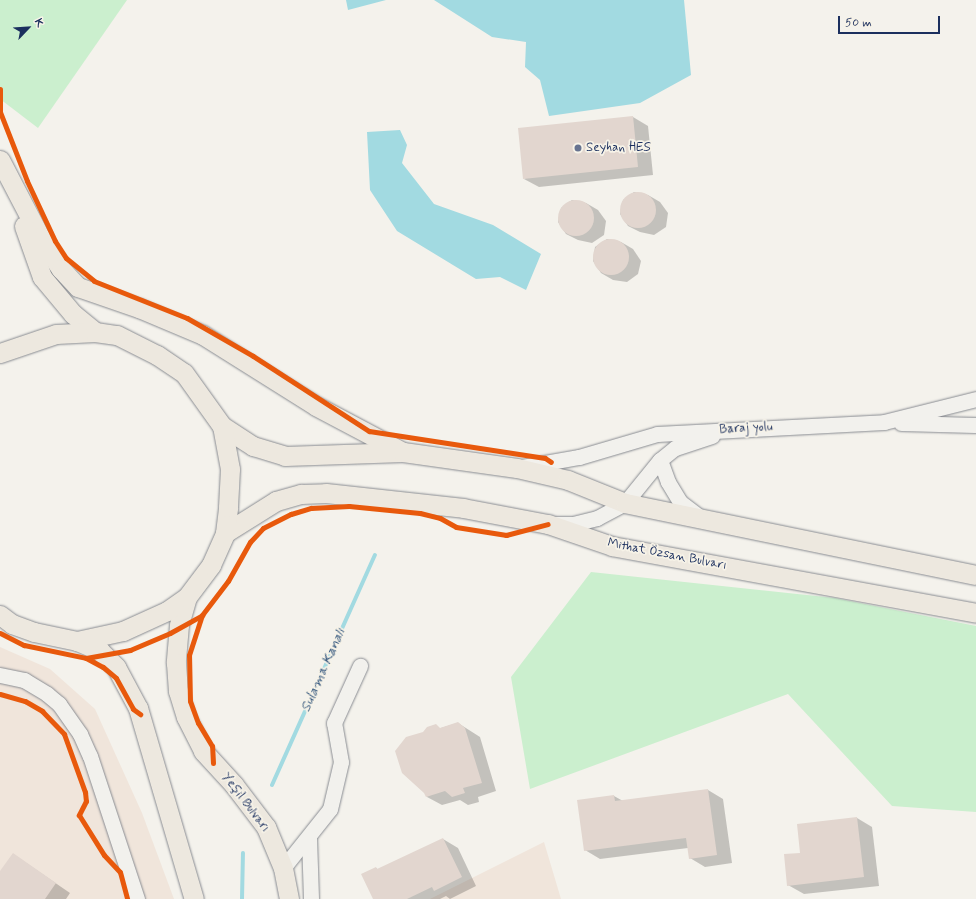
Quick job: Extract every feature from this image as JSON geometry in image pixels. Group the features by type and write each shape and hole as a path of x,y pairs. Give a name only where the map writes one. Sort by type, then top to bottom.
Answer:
{"main road":[{"path":"0,161 42,277 73,314 95,332"},
{"path":"0,161 40,236 61,269 78,287 139,308 203,335 316,406 404,452"},
{"path":"0,353 56,334 95,332 116,335 157,355 184,373 222,426 253,446 285,456 404,452 517,468 568,480 625,503 976,575"},
{"path":"77,641 123,631 167,611 187,597 211,565 225,533 230,469 222,426"},
{"name":"Mithat Özsan Bulvarı","path":"225,533 276,501 301,494 326,493 463,508 548,524 612,546 976,613"},
{"name":"Yeşil Bulvarı","path":"187,597 179,625 176,663 178,691 186,717 203,751 234,785 266,827 284,868 289,899"},
{"path":"0,615 34,632 77,641 100,651 116,667 138,708 194,899"}],"street":[{"name":"Baraj yolu","path":"517,468 579,457 657,434 884,422 976,399"},
{"path":"884,422 976,425"},
{"path":"548,524 573,524 598,518 625,503 660,460 675,448 730,430"},
{"path":"660,460 668,482 680,502 702,519"},
{"path":"284,868 309,838 330,809 341,762 334,723 360,666"},
{"path":"0,675 24,680 47,694 59,704 80,734 90,756 137,899"},
{"path":"309,838 311,899"}],"shaded area":[{"path":"0,647 50,669 95,709 142,813 174,899 0,899"},
{"path":"544,842 561,899 430,899"}],"green space":[{"path":"0,0 127,0 38,128 0,99"},
{"path":"591,572 835,598 976,626 976,812 892,806 788,694 530,789 511,677"}],"water":[{"path":"346,0 386,0 348,10"},
{"path":"434,0 684,0 691,75 640,103 549,116 540,80 525,67 526,42 492,37"},
{"path":"400,130 407,145 402,163 434,204 493,225 541,254 526,290 500,277 476,279 397,231 370,190 367,132"}],"building":[{"name":"Seyhan HES","path":"633,116 638,167 523,179 518,128"},
{"path":"642,192 651,197 655,203 655,217 651,223 642,228 634,228 625,223 621,217 620,206 625,197 631,193"},
{"path":"580,200 589,205 593,211 593,225 589,231 580,236 572,236 563,231 559,225 558,214 563,205 569,201"},
{"path":"615,239 624,244 628,250 628,264 624,270 615,275 607,275 598,270 594,264 593,253 598,244 604,240"},
{"path":"458,722 465,728 482,783 463,788 465,793 452,797 445,791 426,797 424,793 402,773 395,751 406,737 423,732 427,727 436,724 440,728"},
{"path":"708,789 717,855 689,859 686,838 584,851 577,800 614,795 615,801"},
{"path":"857,817 864,877 787,886 784,854 800,853 797,824"},
{"path":"443,838 462,877 434,891 432,887 407,899 373,899 361,874 376,867 377,869"},
{"path":"13,853 56,883 45,899 0,899 0,871"}],"waterway":[{"name":"Sulama Kanalı","path":"272,785 375,555"},
{"name":"Sulama Kanalı","path":"242,899 243,853"}],"cycle path":[{"path":"0,89 0,112 27,181 55,241 66,258 94,281 187,318 253,356 369,431 545,458 551,462"},
{"path":"213,763 212,746 198,723 190,701 189,655 202,615 228,581 250,542 263,528 291,514 311,508 349,506 420,513 440,518 456,527 506,535 548,524"},
{"path":"86,658 130,650 170,633 202,615"},
{"path":"0,633 24,645 86,658 103,667 116,678 133,709 140,714"},
{"path":"0,694 25,701 42,711 64,734 85,792 86,801 79,815 104,855 120,872 127,899"}],"place":[{"name":"Seyhan HES","path":"578,148"}]}
